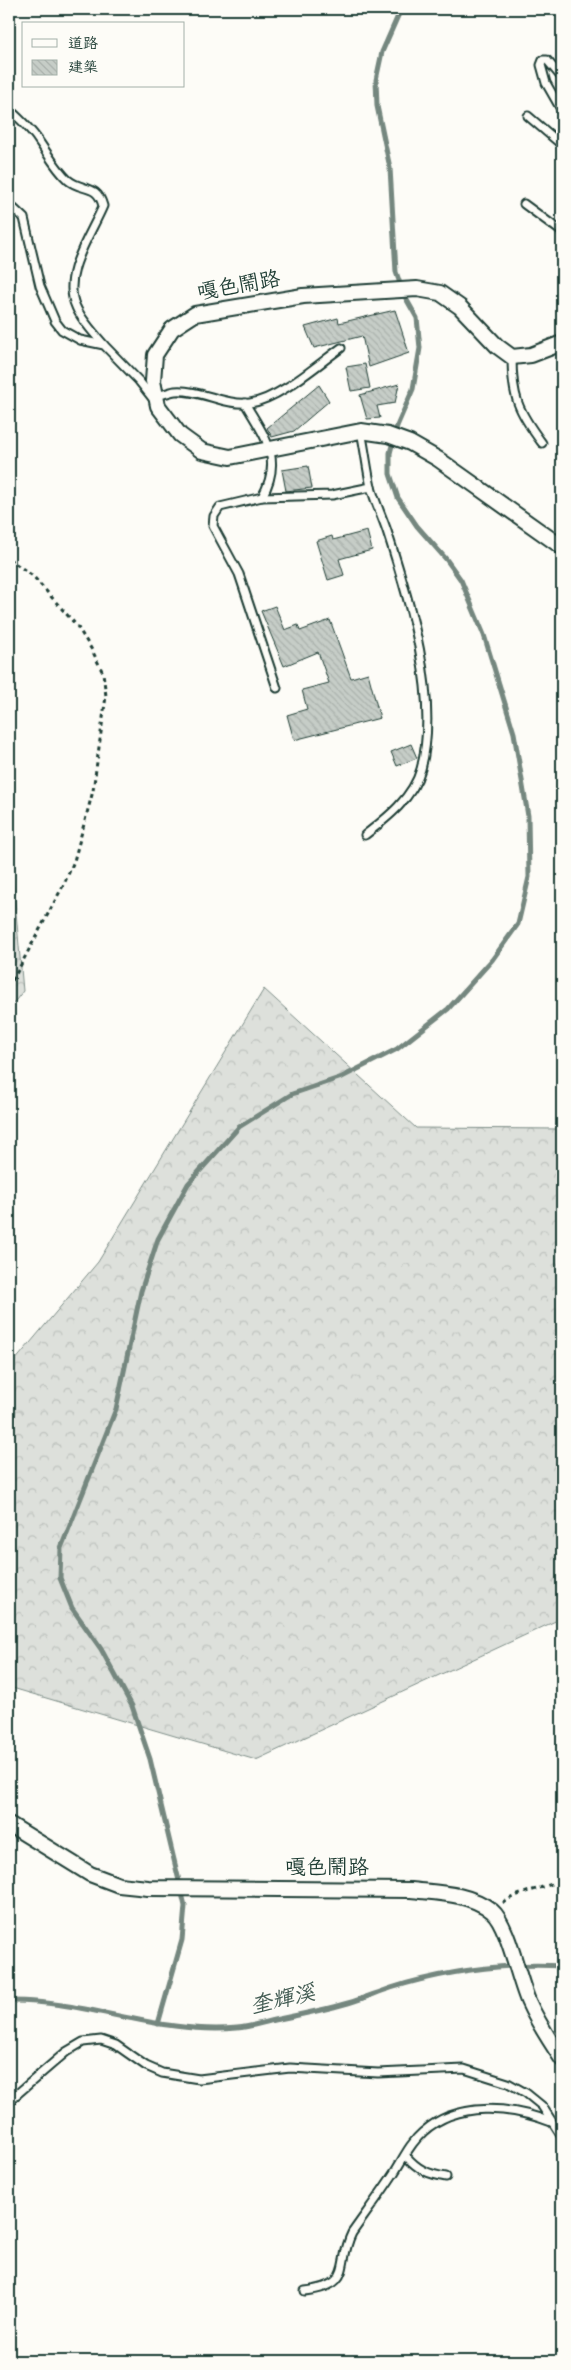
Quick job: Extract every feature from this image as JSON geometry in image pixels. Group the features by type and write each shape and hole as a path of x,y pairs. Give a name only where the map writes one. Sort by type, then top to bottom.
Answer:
{"street":[{"name":"嘎色鬧路","path":"157,401 153,381 155,355 172,329 195,314 304,296 417,289 440,293 460,307 497,346 512,357"},
{"path":"512,357 531,355 562,343"},
{"path":"157,401 180,435 202,451 230,457 361,431 388,435 410,443 424,451 562,547"},
{"name":"嘎色鬧路","path":"9,1824 90,1874 118,1886 148,1888 411,1890 446,1894 476,1901 493,1912"},
{"path":"493,1912 503,1929 528,2003 562,2060"}],"lane":[{"path":"562,78 548,60 543,60 541,65 546,82 562,111"},
{"path":"9,109 37,138 59,172 71,183 91,189 101,197 104,206 75,267 72,290 76,307 104,345 157,401 174,391 190,392 245,403 266,398 341,348"},
{"path":"528,116 562,145"},
{"path":"9,204 24,218 40,286 55,320 62,330 70,336 104,345"},
{"path":"524,204 562,232"},
{"path":"512,357 515,399 524,419 542,443"},
{"path":"245,403 272,450 269,485 262,496"},
{"path":"361,431 371,487 401,576 418,639 426,704 426,736 421,771 409,793 391,816 365,835"},
{"path":"277,688 239,574 213,526 214,516 220,507 262,496 332,495 371,487"},
{"path":"9,2101 66,2052 83,2042 101,2040 116,2045 146,2066 162,2073 199,2079 290,2068 378,2073 464,2069 486,2074 526,2093 542,2106 562,2137"},
{"path":"305,2291 326,2287 335,2281 345,2264 348,2242 352,2233 406,2156 413,2142 434,2123 472,2110 502,2109 535,2116 551,2122"},
{"path":"406,2156 416,2168 428,2174 446,2178"}],"path":[{"path":"9,559 33,576 76,626 92,650 103,674 106,696 93,791 74,861 64,884 9,987"},
{"path":"493,1912 511,1897 552,1885 562,1879"}],"green space":[{"path":"9,833 23,991 9,1009"},
{"path":"264,989 416,1128 562,1129 562,1618 256,1760 9,1687 9,1368 98,1262"}],"building":[{"path":"395,310 409,353 369,367 362,336 314,348 305,327 338,318 339,323"},
{"path":"365,364 370,388 351,391 346,367"},
{"path":"399,384 395,403 377,406 380,418 367,419 360,395"},
{"path":"319,385 329,401 294,431 272,437 267,428"},
{"path":"308,466 312,488 286,491 282,470"},
{"path":"367,531 372,550 339,559 344,575 328,580 316,541 332,536 333,540"},
{"path":"275,606 285,630 298,625 300,631 330,620 351,678 368,673 380,718 294,740 287,715 307,709 302,690 329,683 318,652 284,666 261,611"},
{"path":"411,744 417,758 397,766 391,752"}],"waterway":[{"path":"158,2024 182,1940 185,1906 150,1759 132,1706 101,1649 72,1608 60,1578 61,1548 116,1409 141,1291 158,1239 188,1184 239,1127 292,1094 342,1077 397,1049 448,1009 492,960 518,924 529,877 528,816 514,733 484,635 461,580 446,559 417,526 398,498 390,474 390,453 397,426 413,389 420,348 417,318 404,295 396,272 390,168 377,106 376,80 382,52 401,9"},
{"path":"559,1965 562,1979"},
{"name":"奎輝溪","path":"9,2001 38,2002 66,2006 179,2027 237,2028 330,2008 391,1988 433,1977 497,1967 562,1966"}]}
